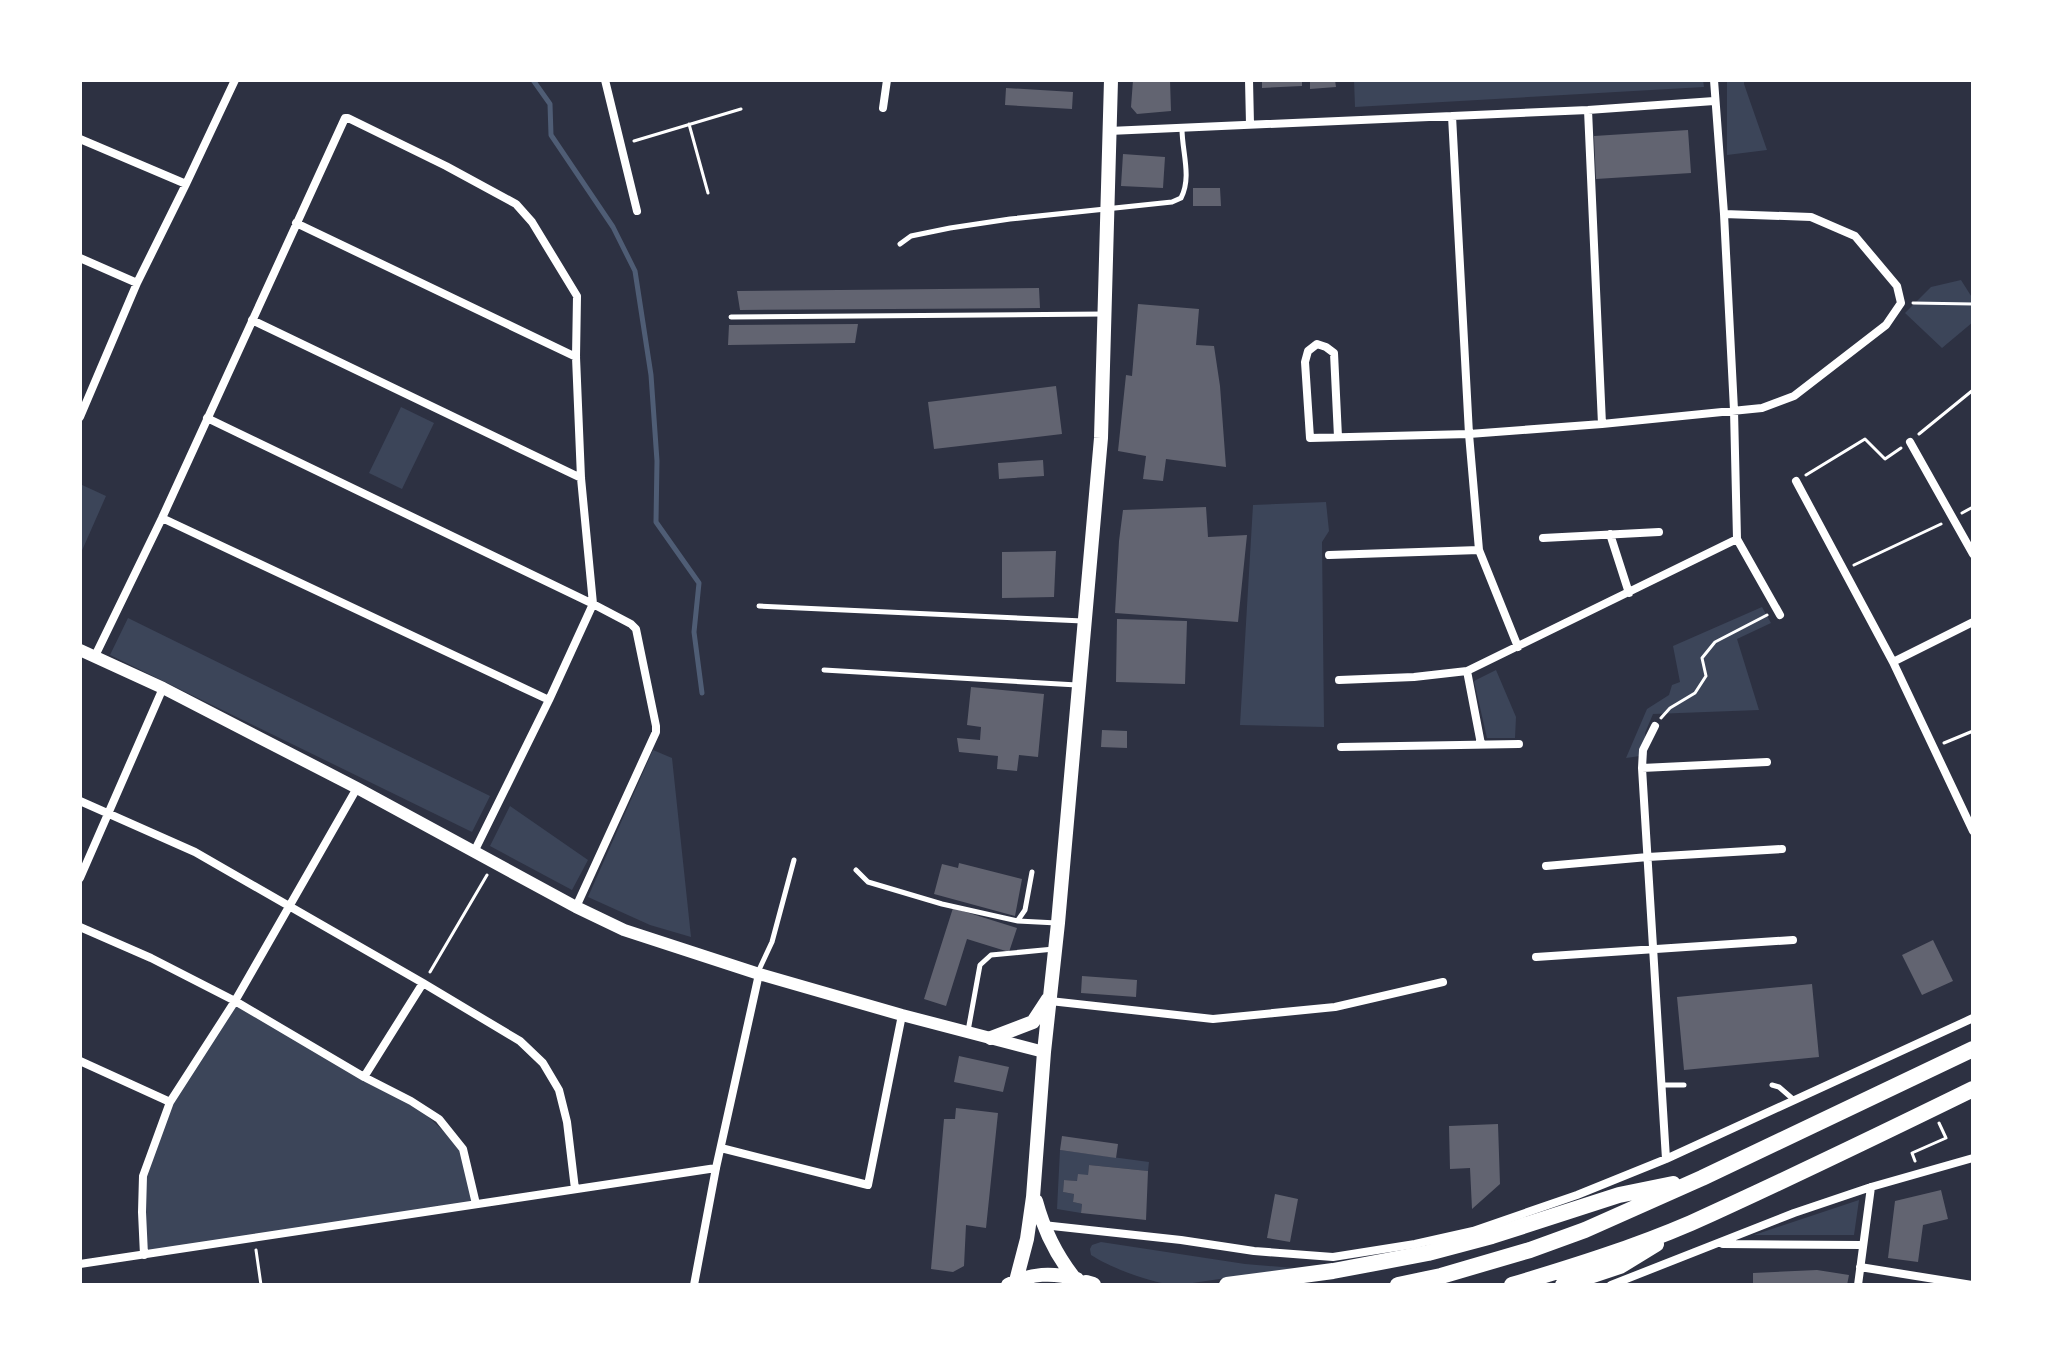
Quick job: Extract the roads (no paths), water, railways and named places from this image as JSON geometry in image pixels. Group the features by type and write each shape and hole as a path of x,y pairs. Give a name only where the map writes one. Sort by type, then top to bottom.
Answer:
{"highway":[{"path":"1398,1285 1530,1250 1585,1230 1973,1049"},
{"path":"1512,1285 1690,1223 1793,1177 1973,1089"},
{"path":"1227,1285 1333,1271 1428,1253 1619,1195 1702,1178"},
{"path":"1563,1285 1620,1266 1690,1223"}],"main road":[{"path":"1010,1284 1027,1239 1032,1207 1101,438 1111,80"},
{"path":"991,1038 1033,1022 1050,998"},
{"path":"1033,1176 1036,1201 1051,1245 1086,1283"},
{"path":"1010,1284 1046,1274 1086,1283"}],"street":[{"path":"605,80 637,211"},
{"path":"883,108 887,80"},
{"path":"1249,80 1250,124"},
{"path":"1714,80 1734,410 1737,539 1779,612"},
{"path":"80,417 137,283 232,81"},
{"path":"1109,131 1588,110 1714,101"},
{"path":"1588,110 1602,424"},
{"path":"1452,116 1469,434 1479,550 1518,647"},
{"path":"95,656 162,518 346,117 446,166 516,204 532,222 576,293 581,478 593,604 475,850"},
{"path":"80,139 186,184"},
{"path":"1338,437 1334,353 1317,344 1308,351 1305,362 1310,438 1469,434 1762,408 1794,396 1886,325 1901,303 1897,286 1855,236 1811,217 1724,214"},
{"path":"296,223 576,357"},
{"path":"80,258 137,283"},
{"path":"252,320 581,478"},
{"path":"80,380 92,386"},
{"path":"207,418 593,604 631,624 638,633 656,732 576,907"},
{"path":"1910,442 1973,554"},
{"path":"1796,481 1893,662 1973,831"},
{"path":"162,518 549,700"},
{"path":"1543,538 1659,532"},
{"path":"1610,534 1629,593"},
{"path":"1339,680 1467,671 1737,539"},
{"path":"1329,555 1479,550"},
{"path":"1893,662 1973,622"},
{"path":"80,650 163,688 475,850 576,907 636,935 758,974 1044,1052"},
{"path":"1467,671 1481,744"},
{"path":"80,878 163,688"},
{"path":"1655,726 1643,750 1642,768 1666,1159"},
{"path":"1341,747 1519,744"},
{"path":"1642,768 1767,762"},
{"path":"144,1255 143,1176 170,1102 235,1001 357,788"},
{"path":"80,801 195,852 520,1041 543,1063 559,1090 567,1122 575,1189"},
{"path":"1546,866 1782,849"},
{"path":"80,927 151,958 235,1001 439,1119 463,1149 476,1204"},
{"path":"1536,957 1793,940"},
{"path":"694,1285 758,974"},
{"path":"1050,998 1213,1019 1335,1007 1443,982"},
{"path":"364,1077 423,983"},
{"path":"721,1148 868,1185 902,1015"},
{"path":"1043,1225 1254,1251 1333,1257 1473,1231 1577,1195 1666,1159 1973,1018"},
{"path":"80,1061 170,1102"},
{"path":"1611,1285 1794,1213 1973,1158"},
{"path":"80,1264 716,1168"},
{"path":"1858,1285 1871,1187"},
{"path":"1718,1243 1862,1245"},
{"path":"1860,1267 1972,1285"}],"lane":[{"path":"900,244 911,236 950,228 1172,202 1181,198 1187,178 1182,128"},
{"path":"731,317 1105,314"},
{"path":"759,606 1084,621"},
{"path":"824,670 1078,685"},
{"path":"758,974 772,942 794,860"},
{"path":"856,870 868,882 942,904 1018,921 1058,923"},
{"path":"1018,921 1025,910 1032,872"},
{"path":"968,1032 980,965 984,961 991,955 1055,949"},
{"path":"1661,1086 1684,1085"},
{"path":"1772,1085 1795,1101"}],"waterway":[{"path":"533,80 550,104 551,135 613,227 635,271 651,375 657,461 656,522 699,583 694,632 702,693"}]}
